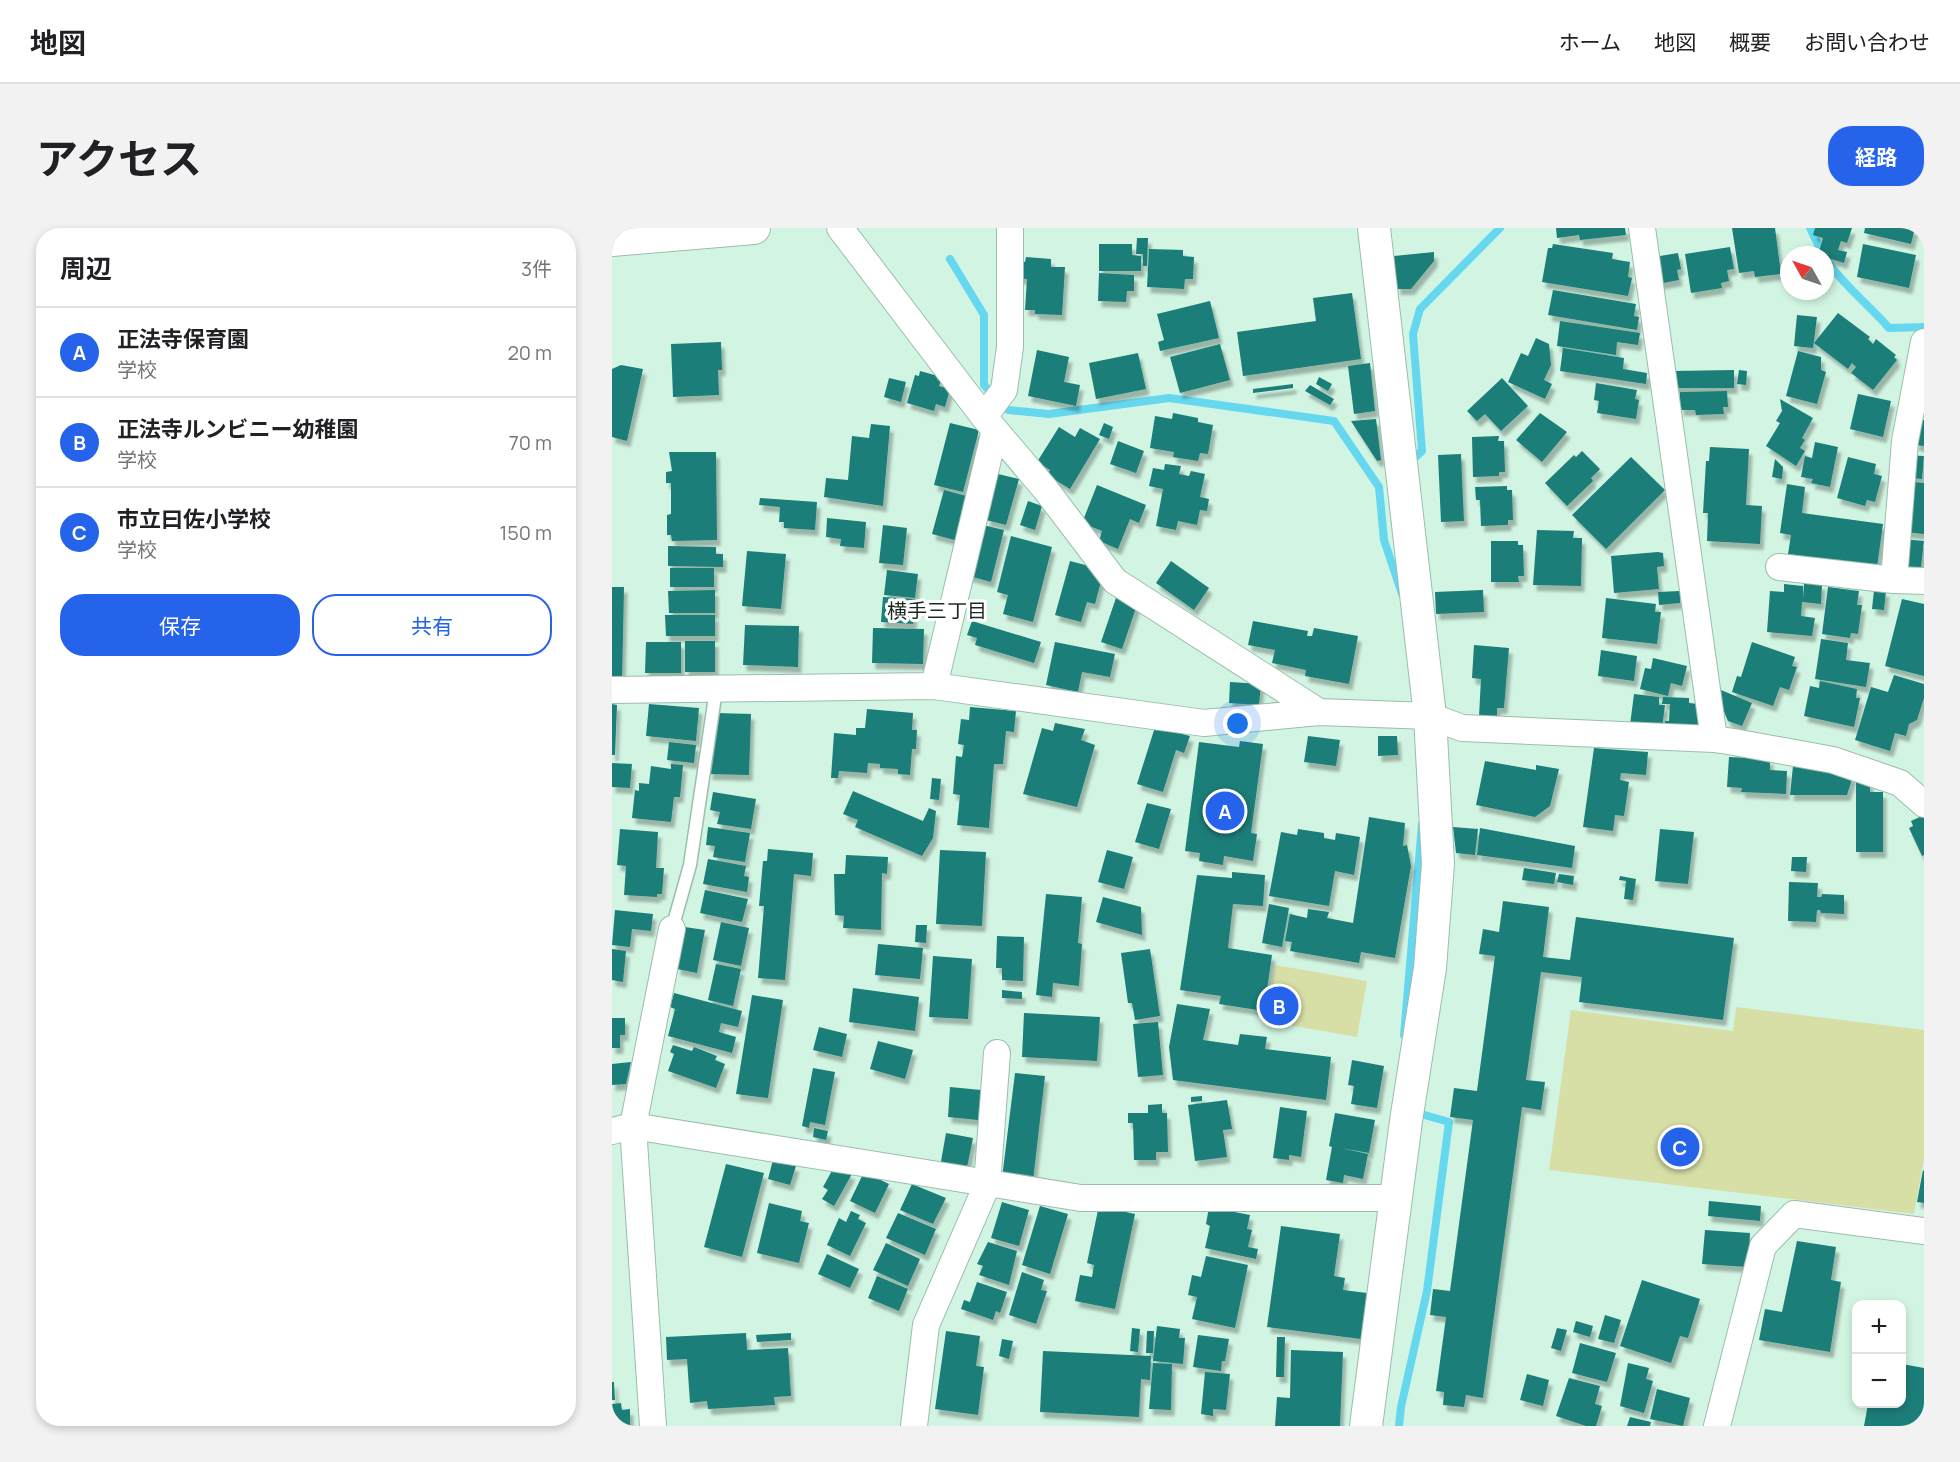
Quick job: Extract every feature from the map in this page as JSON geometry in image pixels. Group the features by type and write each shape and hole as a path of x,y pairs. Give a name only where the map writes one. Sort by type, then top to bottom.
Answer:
{"street":[{"path":"612,240 754,228"},
{"path":"840,228 1115,581 1319,712"},
{"path":"934,686 989,419 1004,390 1010,347 1010,228"},
{"path":"1366,1426 1396,1198 1430,968 1438,864 1420,716 1374,228"},
{"path":"1642,228 1714,739"},
{"path":"1894,580 1905,441 1924,342"},
{"path":"1779,567 1894,580 1924,581"},
{"path":"612,690 934,686 1204,723 1319,712 1420,716 1462,728 1714,739 1833,760 1900,783 1924,804"},
{"path":"653,1426 623,1129 672,929"},
{"path":"914,1426 926,1326 987,1185 997,1053"},
{"path":"623,1129 1081,1198 1396,1198"},
{"path":"1717,1426 1763,1245 1794,1214 1924,1231"}],"lane":[{"path":"672,929 690,865 716,690"}],"green space":[{"path":"1275,965 1367,981 1357,1037 1265,1021"},
{"path":"1736,1007 1924,1030 1924,1159 1914,1214 1549,1170 1571,1010 1733,1031"}],"building":[{"path":"1556,228 1625,228 1626,235 1580,240 1579,235 1557,238"},
{"path":"1732,228 1775,228 1780,274 1755,277 1754,271 1739,273"},
{"path":"1815,228 1852,228 1847,243 1841,241 1838,250 1847,252 1844,263 1834,260 1834,246 1821,246 1823,238 1813,235"},
{"path":"1865,228 1915,228 1911,244 1864,233"},
{"path":"1137,238 1148,238 1147,266 1143,266 1143,254 1136,254"},
{"path":"1099,244 1132,244 1132,255 1141,256 1141,271 1099,271"},
{"path":"1553,244 1613,253 1612,259 1630,262 1628,277 1632,278 1628,296 1542,282 1548,248 1552,248"},
{"path":"1863,244 1916,255 1909,288 1857,277"},
{"path":"1730,247 1734,269 1727,270 1729,281 1721,283 1722,288 1691,293 1685,254"},
{"path":"1149,249 1183,250 1183,256 1194,257 1193,279 1185,279 1184,289 1147,287"},
{"path":"1434,252 1434,261 1411,289 1397,289 1394,256"},
{"path":"1678,253 1681,269 1677,270 1679,280 1658,284 1654,257"},
{"path":"1026,257 1051,259 1051,267 1065,267 1062,315 1035,314 1035,310 1025,310 1027,279 1016,278 1016,261 1025,262"},
{"path":"1099,273 1134,275 1134,291 1127,291 1126,302 1098,301"},
{"path":"1553,290 1636,304 1634,316 1639,317 1637,330 1548,315"},
{"path":"1352,293 1361,359 1243,376 1237,332 1316,321 1313,298"},
{"path":"1210,301 1219,338 1160,351 1158,342 1164,340 1157,314"},
{"path":"1838,313 1870,337 1868,339 1873,344 1876,339 1896,355 1894,357 1897,360 1873,390 1851,373 1856,367 1852,363 1848,369 1814,343"},
{"path":"1797,315 1817,317 1813,348 1794,346"},
{"path":"1560,321 1640,333 1638,345 1617,342 1616,355 1557,346"},
{"path":"1536,338 1549,344 1551,365 1544,380 1552,384 1545,399 1508,382 1521,353 1528,356"},
{"path":"721,342 722,370 718,370 719,395 673,397 671,344"},
{"path":"1220,344 1230,380 1180,393 1170,357"},
{"path":"1563,348 1624,358 1623,369 1647,373 1646,384 1560,371"},
{"path":"1037,350 1069,357 1064,382 1080,385 1076,406 1028,396"},
{"path":"1798,351 1821,357 1821,370 1826,372 1817,404 1786,396"},
{"path":"1138,353 1146,389 1096,399 1089,363"},
{"path":"1370,363 1375,411 1354,414 1348,366"},
{"path":"621,365 643,369 627,441 612,437 612,369"},
{"path":"1734,370 1734,388 1672,388 1672,371"},
{"path":"1739,370 1747,371 1746,385 1737,384"},
{"path":"920,371 938,376 937,379 941,381 939,386 950,389 945,407 936,404 934,411 907,403 915,375 919,376"},
{"path":"1319,377 1332,384 1328,391 1316,384"},
{"path":"889,378 906,382 901,402 884,397"},
{"path":"1502,378 1528,406 1501,431 1485,414 1477,421 1467,411"},
{"path":"1596,383 1637,390 1635,399 1639,400 1636,419 1597,413 1599,401 1594,400"},
{"path":"1293,384 1293,388 1253,393 1253,389"},
{"path":"1310,385 1334,399 1330,405 1305,391"},
{"path":"1727,391 1728,407 1723,407 1724,414 1696,415 1695,410 1680,410 1680,392"},
{"path":"1858,394 1891,401 1883,437 1850,429"},
{"path":"1780,399 1813,418 1802,438 1805,440 1800,448 1805,451 1796,466 1766,446 1780,423 1776,421 1782,411"},
{"path":"1173,413 1198,418 1198,422 1213,425 1208,454 1200,453 1198,461 1173,457 1174,452 1150,448 1155,416 1172,419"},
{"path":"1540,413 1567,432 1542,462 1516,440"},
{"path":"1376,419 1381,460 1377,461 1351,421"},
{"path":"1918,419 1924,420 1924,446 1915,445"},
{"path":"950,423 979,430 963,492 934,485"},
{"path":"1104,423 1113,427 1109,439 1099,435"},
{"path":"871,424 890,426 883,506 824,497 826,478 848,480 852,436 869,438"},
{"path":"1059,427 1075,437 1080,428 1100,439 1070,489 1047,475 1050,470 1037,462"},
{"path":"1499,436 1498,441 1504,441 1505,472 1499,472 1499,476 1473,477 1472,437"},
{"path":"1118,441 1144,451 1136,473 1110,464"},
{"path":"1815,442 1838,447 1830,487 1811,483 1813,479 1801,477 1805,456 1812,458"},
{"path":"1710,447 1749,449 1746,505 1762,506 1760,544 1707,541 1708,513 1703,513 1706,461 1709,461"},
{"path":"1582,451 1600,469 1591,478 1593,481 1567,506 1545,483 1574,455 1576,457"},
{"path":"669,452 716,452 717,540 672,541 671,535 667,535 667,515 671,514 671,483 666,483 666,472 672,471"},
{"path":"1461,454 1464,521 1441,522 1438,455"},
{"path":"1905,455 1924,456 1922,479 1903,477"},
{"path":"1631,457 1665,490 1606,549 1572,515"},
{"path":"1848,457 1876,464 1874,474 1882,476 1875,502 1867,500 1865,506 1837,498"},
{"path":"1775,459 1783,467 1782,479 1772,477"},
{"path":"1165,464 1181,466 1179,474 1189,476 1191,471 1205,474 1200,497 1209,499 1207,511 1200,510 1197,525 1178,521 1176,530 1156,526 1163,489 1149,486 1153,468 1164,470"},
{"path":"998,474 1019,479 1006,525 986,520"},
{"path":"1904,481 1924,483 1924,534 1905,532"},
{"path":"1787,484 1805,487 1802,513 1883,524 1877,567 1788,554 1791,535 1780,533"},
{"path":"1097,485 1146,505 1139,523 1130,519 1118,549 1099,541 1102,531 1082,523"},
{"path":"1507,486 1507,490 1512,490 1513,520 1508,520 1508,525 1481,526 1480,500 1476,500 1475,487"},
{"path":"944,490 970,497 958,541 932,534"},
{"path":"760,498 817,502 815,530 784,528 784,522 779,522 780,507 759,505"},
{"path":"1028,501 1042,506 1035,530 1020,525"},
{"path":"827,518 866,522 864,548 840,546 841,539 826,537"},
{"path":"979,524 1004,530 991,582 966,575"},
{"path":"883,525 907,528 903,565 879,563"},
{"path":"1537,530 1574,531 1573,538 1582,538 1581,586 1533,585"},
{"path":"1011,536 1052,547 1033,622 1003,614 1008,595 997,592"},
{"path":"1902,539 1924,541 1920,575 1898,572"},
{"path":"1491,541 1518,541 1518,545 1523,545 1524,576 1518,576 1519,582 1491,582"},
{"path":"668,546 716,547 716,554 723,554 723,567 668,566"},
{"path":"747,551 786,554 781,609 742,606"},
{"path":"1663,553 1664,566 1657,567 1659,589 1614,593 1611,556"},
{"path":"1070,561 1104,570 1095,604 1087,602 1081,622 1055,615"},
{"path":"1171,561 1209,588 1194,610 1156,583"},
{"path":"670,568 714,568 714,587 670,587"},
{"path":"887,570 918,574 915,598 884,595"},
{"path":"1804,583 1822,584 1821,604 1802,602 1801,616 1815,618 1812,636 1767,632 1770,591 1784,592 1784,584 1803,586 1803,600"},
{"path":"612,587 624,587 622,682 612,681"},
{"path":"1828,587 1859,591 1857,605 1862,605 1858,634 1851,633 1850,638 1822,634"},
{"path":"715,590 715,613 669,613 668,591"},
{"path":"1483,590 1484,612 1436,614 1435,592"},
{"path":"1874,590 1886,591 1884,610 1872,609"},
{"path":"1680,591 1680,603 1659,605 1658,592"},
{"path":"1118,592 1139,599 1122,649 1101,642"},
{"path":"883,597 915,599 913,624 881,622"},
{"path":"1606,598 1656,604 1655,612 1661,612 1657,644 1602,638"},
{"path":"1902,599 1924,604 1924,676 1885,666"},
{"path":"665,615 715,615 715,636 666,636"},
{"path":"972,621 1041,642 1034,663 975,645 977,638 967,635"},
{"path":"1253,621 1308,631 1307,636 1312,636 1314,628 1358,636 1349,684 1305,676 1306,670 1272,663 1275,650 1248,645"},
{"path":"745,625 799,626 798,667 743,665"},
{"path":"873,628 924,629 923,664 872,663"},
{"path":"1821,639 1848,643 1846,660 1870,663 1866,687 1815,679"},
{"path":"685,641 715,641 715,672 685,672"},
{"path":"646,642 681,642 681,673 645,673"},
{"path":"1055,642 1115,654 1110,677 1082,672 1078,692 1046,685"},
{"path":"1752,642 1795,657 1792,666 1797,667 1789,690 1780,687 1773,706 1732,692 1737,676 1741,677"},
{"path":"1474,645 1509,648 1504,708 1497,708 1497,717 1479,716 1481,679 1472,678"},
{"path":"1601,650 1637,656 1634,681 1598,676"},
{"path":"1653,658 1687,666 1682,686 1671,683 1668,696 1640,689 1645,668 1651,669"},
{"path":"1894,675 1924,684 1924,698 1917,720 1909,724 1906,736 1895,733 1890,751 1855,740 1871,687 1888,692"},
{"path":"1820,681 1857,689 1856,698 1860,698 1854,727 1804,716 1810,686 1819,688"},
{"path":"1230,682 1261,684 1259,705 1229,703"},
{"path":"1721,690 1752,703 1742,726 1728,721 1719,700"},
{"path":"1634,694 1659,697 1659,705 1665,705 1662,728 1630,725"},
{"path":"1663,697 1689,698 1689,703 1698,704 1698,729 1665,729 1665,721 1669,721 1670,704 1662,704"},
{"path":"612,704 617,705 615,755 612,755"},
{"path":"649,704 699,708 696,741 646,736"},
{"path":"970,707 1016,711 1014,732 1006,731 1003,764 994,764 989,828 957,825 960,795 953,794 956,756 962,757 964,745 958,744 961,719 969,720"},
{"path":"867,709 913,713 912,730 917,730 916,749 912,749 910,775 898,774 898,769 880,768 880,764 868,763 867,773 839,771 838,778 831,778 834,733 856,735 856,728 865,728"},
{"path":"716,713 751,714 749,775 709,774"},
{"path":"1055,723 1085,729 1081,740 1095,745 1077,807 1023,794 1042,728 1053,731"},
{"path":"1155,727 1190,736 1184,753 1176,750 1163,792 1137,784"},
{"path":"1308,736 1340,740 1336,766 1304,762"},
{"path":"1378,736 1397,736 1398,755 1378,756"},
{"path":"1240,741 1263,744 1251,833 1257,834 1253,861 1224,856 1223,865 1199,861 1200,853 1185,851 1199,742 1239,747"},
{"path":"669,742 696,745 694,763 667,760"},
{"path":"1594,748 1648,752 1646,775 1621,773 1620,780 1629,782 1624,816 1615,815 1613,831 1583,827"},
{"path":"1729,757 1770,759 1770,770 1787,771 1786,794 1741,792 1742,788 1727,787"},
{"path":"1485,761 1536,770 1536,765 1559,769 1550,806 1535,817 1476,805"},
{"path":"612,763 632,764 630,788 612,787"},
{"path":"671,764 683,765 680,797 674,797 671,822 632,818 635,790 639,791 639,783 649,784 651,766 671,769"},
{"path":"1793,766 1841,771 1853,776 1847,795 1790,795"},
{"path":"932,778 941,779 939,800 930,799"},
{"path":"1856,782 1870,782 1870,792 1883,792 1883,852 1856,852"},
{"path":"853,791 923,821 929,808 936,811 933,838 922,856 855,827 858,820 843,814"},
{"path":"713,792 756,799 751,829 717,824 720,812 710,810"},
{"path":"1147,803 1171,809 1159,849 1135,842"},
{"path":"1924,815 1924,855 1922,856 1909,828 1913,826 1911,821"},
{"path":"1369,817 1405,823 1403,846 1407,845 1411,866 1395,958 1361,952 1359,963 1290,951 1292,942 1285,941 1290,914 1307,918 1308,909 1329,912 1327,918 1353,923"},
{"path":"708,827 750,833 745,862 713,857 715,846 706,845"},
{"path":"1453,827 1478,829 1475,855 1456,853"},
{"path":"1480,828 1575,846 1572,868 1477,855"},
{"path":"620,829 658,832 656,868 664,868 662,894 657,894 657,897 624,895 626,866 617,865"},
{"path":"1298,829 1324,833 1324,838 1335,840 1336,833 1360,837 1354,875 1335,871 1329,906 1269,896 1281,832 1297,835"},
{"path":"1660,829 1694,832 1688,884 1655,881"},
{"path":"768,849 813,853 811,876 794,874 785,980 758,978 764,906 759,906 763,861 767,861"},
{"path":"940,850 986,852 982,926 936,924"},
{"path":"1107,850 1133,857 1124,889 1098,882"},
{"path":"846,855 888,857 887,874 882,873 881,930 843,928 844,916 835,915 834,874 845,874"},
{"path":"1792,857 1807,857 1806,872 1791,871"},
{"path":"708,859 746,866 744,876 749,877 747,892 703,884"},
{"path":"1524,868 1556,873 1554,884 1522,880"},
{"path":"1232,872 1265,875 1263,906 1233,904 1228,948 1272,955 1264,1011 1219,1004 1221,996 1180,990 1197,875 1232,878"},
{"path":"1559,874 1574,876 1573,885 1557,882"},
{"path":"1620,876 1636,879 1633,900 1624,899 1626,881 1619,880"},
{"path":"1789,882 1818,883 1817,897 1821,897 1822,894 1844,895 1844,914 1821,913 1817,910 1816,922 1788,921"},
{"path":"705,890 748,899 742,922 700,913"},
{"path":"1046,894 1082,897 1078,943 1082,944 1079,986 1053,983 1052,997 1036,995"},
{"path":"1103,897 1141,907 1142,935 1096,922"},
{"path":"1503,901 1549,907 1543,957 1570,960 1576,917 1734,938 1723,1020 1579,1002 1582,977 1541,972 1526,1080 1545,1082 1541,1110 1522,1107 1483,1398 1466,1395 1464,1407 1443,1405 1444,1392 1436,1391 1446,1317 1430,1315 1433,1289 1450,1291 1473,1120 1450,1117 1454,1088 1477,1091 1495,956 1479,954 1483,929 1499,932"},
{"path":"1269,904 1289,908 1282,947 1262,943"},
{"path":"615,910 653,914 651,931 632,929 630,947 612,945"},
{"path":"721,922 749,928 741,966 713,960"},
{"path":"916,925 927,925 926,943 915,942"},
{"path":"678,926 705,930 697,973 677,969"},
{"path":"997,936 1024,937 1023,981 1002,980 1002,968 996,968"},
{"path":"878,944 923,948 920,979 875,975"},
{"path":"612,949 626,951 623,982 612,980"},
{"path":"1150,949 1160,1016 1135,1020 1132,1003 1128,1003 1121,953"},
{"path":"933,956 972,959 968,1019 929,1017"},
{"path":"716,964 741,969 733,1006 708,1000"},
{"path":"853,988 919,997 915,1031 849,1022"},
{"path":"1002,990 1022,992 1022,999 1002,998"},
{"path":"674,993 742,1011 738,1027 721,1023 719,1032 736,1037 732,1053 668,1036 675,1009 670,1007"},
{"path":"752,995 783,1000 768,1098 736,1094"},
{"path":"1177,1004 1210,1009 1203,1040 1238,1045 1240,1034 1267,1037 1265,1049 1331,1057 1326,1100 1173,1080 1169,1047"},
{"path":"1024,1013 1100,1017 1097,1061 1022,1057"},
{"path":"612,1018 625,1018 625,1035 620,1035 620,1048 612,1048"},
{"path":"1158,1022 1163,1075 1138,1077 1133,1024"},
{"path":"819,1027 847,1034 842,1057 813,1050"},
{"path":"878,1041 913,1050 905,1079 870,1069"},
{"path":"673,1045 692,1051 694,1047 717,1056 715,1060 725,1064 716,1088 668,1071 674,1054 670,1052"},
{"path":"1352,1060 1384,1066 1377,1108 1351,1104 1354,1086 1348,1085"},
{"path":"631,1062 626,1084 612,1085 612,1064"},
{"path":"813,1068 835,1072 825,1125 810,1122 809,1128 802,1126"},
{"path":"1015,1073 1045,1076 1033,1181 1002,1178"},
{"path":"950,1087 981,1090 978,1120 948,1117"},
{"path":"1202,1096 1202,1101 1191,1102 1191,1097"},
{"path":"1227,1100 1232,1129 1223,1130 1227,1157 1195,1161 1188,1105"},
{"path":"1162,1104 1162,1113 1167,1113 1168,1152 1156,1152 1156,1160 1134,1160 1133,1123 1128,1123 1128,1113 1148,1113 1148,1105"},
{"path":"1280,1107 1307,1111 1301,1157 1289,1155 1289,1160 1273,1158"},
{"path":"1335,1113 1375,1120 1369,1153 1341,1148 1368,1154 1363,1179 1344,1175 1343,1183 1326,1180"},
{"path":"814,1128 828,1131 826,1140 813,1137"},
{"path":"946,1133 973,1138 966,1172 940,1167"},
{"path":"773,1160 796,1166 790,1185 768,1179"},
{"path":"726,1164 764,1173 742,1257 704,1247"},
{"path":"834,1167 852,1174 834,1206 822,1199 828,1190 823,1187"},
{"path":"1924,1171 1924,1203 1917,1202"},
{"path":"864,1172 889,1184 875,1213 850,1201"},
{"path":"912,1184 946,1198 933,1224 900,1210"},
{"path":"1709,1201 1761,1206 1760,1221 1708,1216"},
{"path":"1002,1202 1029,1210 1019,1246 991,1238"},
{"path":"769,1203 802,1211 800,1221 809,1223 799,1263 757,1253"},
{"path":"1040,1206 1068,1214 1050,1274 1022,1265"},
{"path":"1209,1207 1250,1215 1247,1229 1252,1230 1248,1247 1258,1249 1256,1259 1205,1248 1210,1226 1206,1224"},
{"path":"1107,1208 1135,1214 1115,1309 1075,1301 1080,1275 1092,1277 1094,1265 1087,1263 1098,1210 1106,1212"},
{"path":"851,1211 860,1215 858,1219 866,1223 850,1256 827,1245 839,1218 846,1222"},
{"path":"898,1213 936,1229 925,1255 886,1238"},
{"path":"1281,1226 1340,1234 1334,1276 1345,1278 1343,1290 1367,1293 1361,1339 1267,1327"},
{"path":"1705,1230 1750,1233 1748,1267 1702,1264"},
{"path":"1797,1241 1836,1247 1831,1280 1841,1282 1830,1352 1759,1340 1765,1309 1782,1312"},
{"path":"988,1242 1017,1251 1009,1285 979,1275 983,1266 977,1264"},
{"path":"886,1243 920,1259 908,1286 873,1270"},
{"path":"827,1254 859,1269 850,1288 818,1274"},
{"path":"1206,1256 1248,1265 1235,1328 1192,1319 1197,1297 1188,1295 1192,1275 1201,1277"},
{"path":"1022,1272 1044,1280 1041,1290 1047,1291 1036,1324 1009,1315"},
{"path":"877,1276 908,1289 899,1311 868,1298"},
{"path":"1642,1280 1700,1299 1688,1338 1680,1336 1671,1363 1620,1346"},
{"path":"977,1282 1007,1292 1000,1313 996,1311 993,1320 961,1309 964,1300 970,1302"},
{"path":"1605,1315 1621,1320 1614,1343 1598,1339"},
{"path":"1576,1321 1593,1326 1590,1337 1573,1332"},
{"path":"1157,1326 1180,1329 1179,1338 1185,1338 1183,1364 1153,1361"},
{"path":"1132,1328 1140,1329 1138,1352 1130,1351"},
{"path":"1557,1328 1567,1330 1561,1351 1551,1348"},
{"path":"946,1331 980,1336 976,1366 984,1367 978,1415 935,1409"},
{"path":"1147,1331 1154,1331 1153,1353 1146,1353"},
{"path":"746,1333 747,1350 788,1348 791,1396 774,1397 775,1405 708,1409 707,1401 690,1403 687,1359 667,1360 666,1337"},
{"path":"791,1333 791,1340 757,1342 756,1335"},
{"path":"1198,1335 1229,1339 1221,1371 1193,1367"},
{"path":"1277,1337 1285,1337 1284,1377 1276,1377"},
{"path":"1002,1339 1013,1341 1009,1359 999,1356"},
{"path":"1580,1343 1616,1353 1607,1382 1572,1373"},
{"path":"1291,1350 1343,1352 1340,1426 1275,1426 1277,1397 1290,1398"},
{"path":"1043,1351 1151,1356 1150,1380 1141,1379 1139,1417 1040,1412"},
{"path":"1153,1363 1172,1364 1171,1410 1149,1409"},
{"path":"1628,1363 1649,1368 1646,1379 1653,1381 1644,1413 1620,1406"},
{"path":"1906,1365 1924,1368 1924,1426 1864,1426 1867,1408 1906,1408"},
{"path":"1205,1372 1230,1374 1226,1410 1213,1409 1213,1416 1201,1414"},
{"path":"1527,1374 1549,1380 1543,1406 1520,1400"},
{"path":"1569,1378 1600,1386 1595,1404 1602,1406 1596,1426 1586,1426 1556,1416"},
{"path":"612,1382 614,1382 615,1400 612,1400"},
{"path":"1657,1389 1690,1398 1683,1426 1650,1419"},
{"path":"621,1403 622,1410 630,1409 630,1426 612,1426 612,1404"},
{"path":"1630,1417 1651,1422 1650,1426 1627,1426"}],"waterway":[{"path":"1409,463 1422,451 1413,334 1420,309 1500,228"},
{"path":"1810,228 1819,246"},
{"path":"950,259 984,315 984,385 1008,410 1049,414 1169,398 1334,421 1379,487 1384,540 1402,594"},
{"path":"1834,270 1889,328 1924,327"},
{"path":"1404,1035 1422,824"},
{"path":"1399,1426 1401,1407 1427,1291 1449,1122 1414,1112"}],"place":[{"name":"正法寺保育園","path":"1225,811"},
{"name":"正法寺ルンビニー幼稚園","path":"1279,1006"},
{"name":"市立曰佐小学校","path":"1680,1147"}],"district":[{"name":"横手三丁目","path":"937,611"}]}
